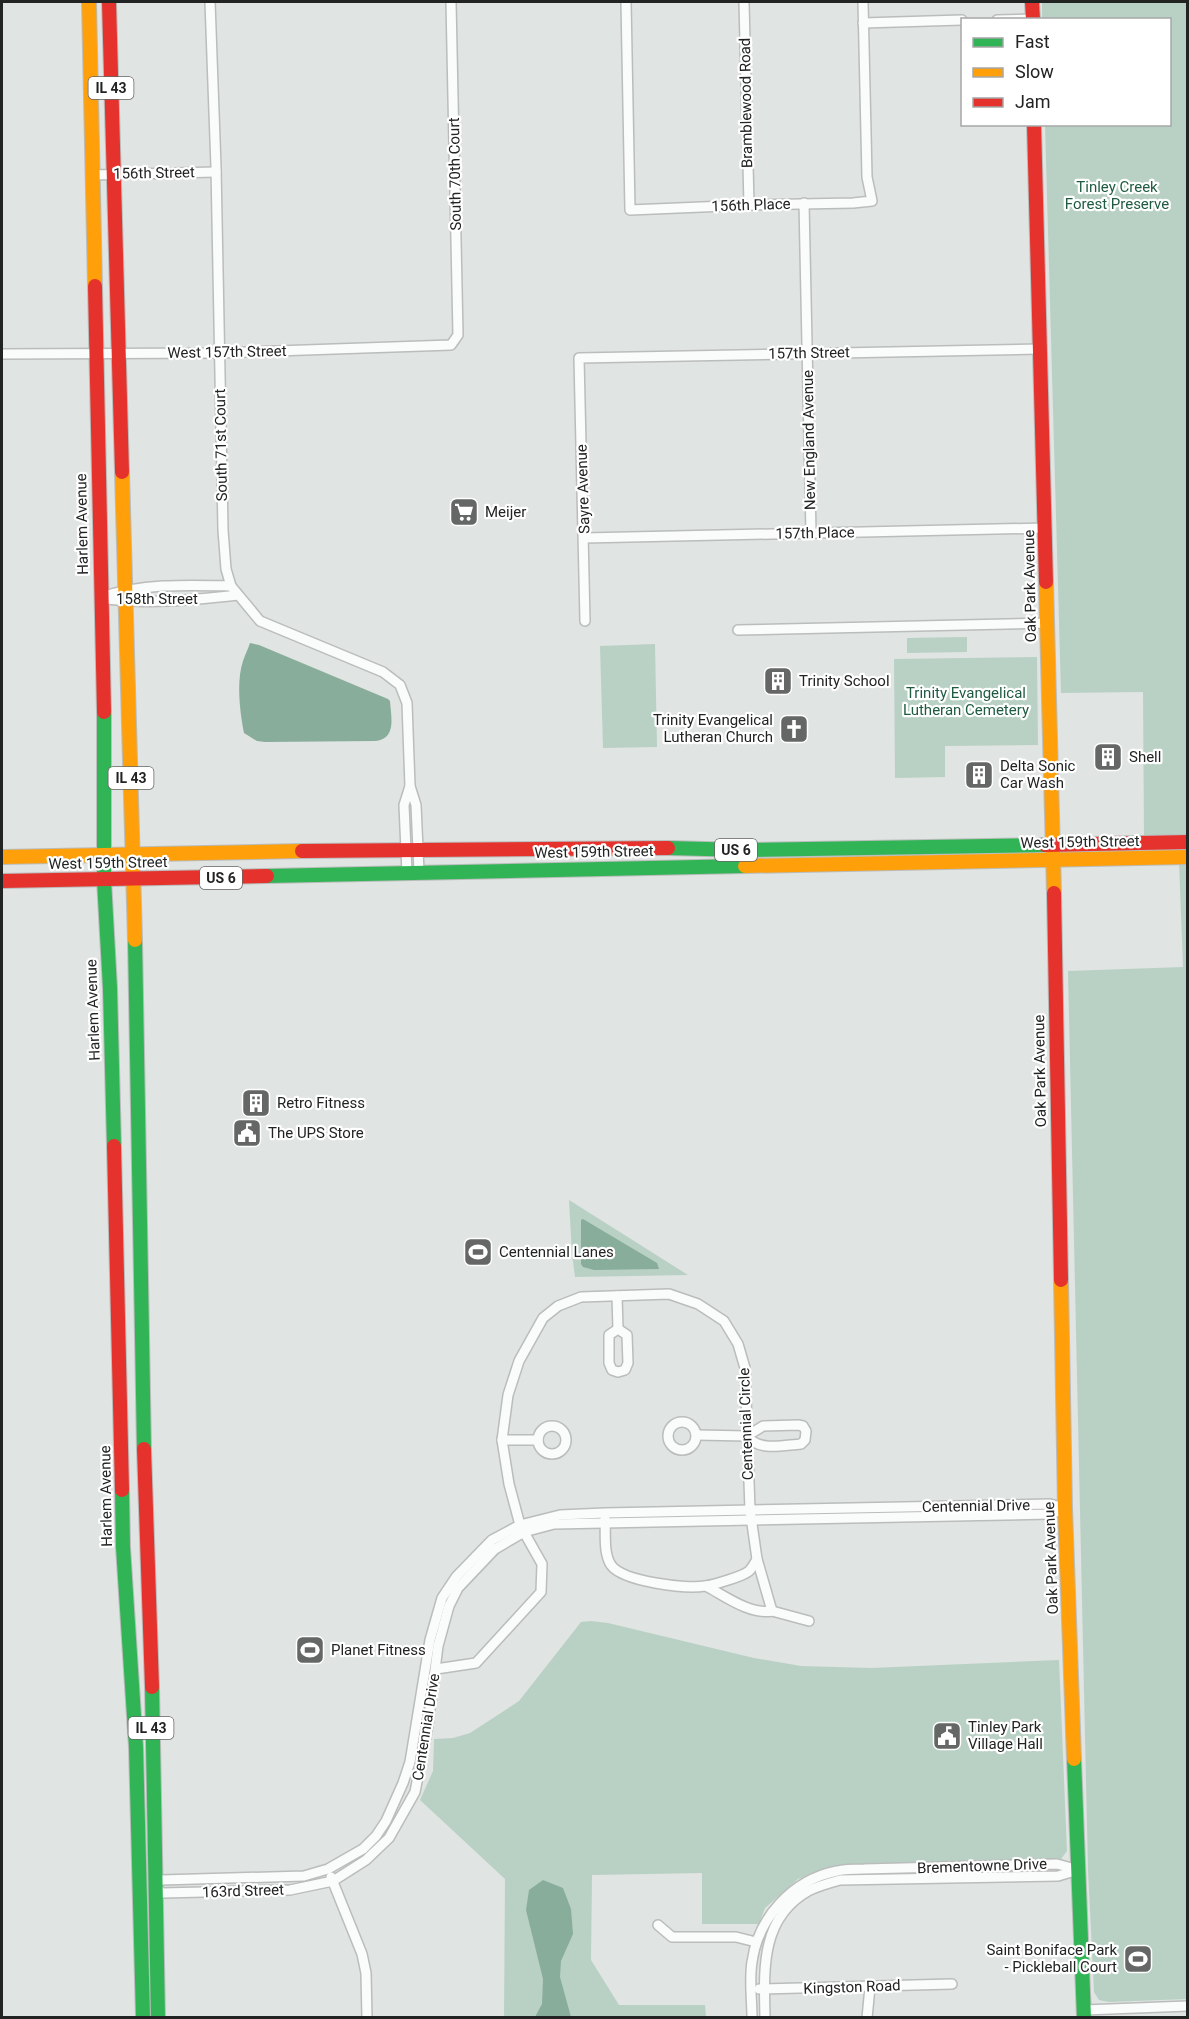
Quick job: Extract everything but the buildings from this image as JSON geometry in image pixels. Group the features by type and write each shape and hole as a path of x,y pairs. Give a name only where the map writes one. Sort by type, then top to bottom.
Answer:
{"main road":[{"name":"Harlem Avenue","path":"89,2 104,729 104,880 117,1233 123,1547 136,1747 143,2018"},
{"name":"IL 43","path":"109,2 134,879 142,1384 150,1601 158,2018"},
{"path":"1032,2 1033,18"},
{"name":"Oak Park Avenue","path":"1034,126 1053,844 1065,1508 1084,2014"},
{"name":"West 159th Street","path":"2,857 412,849 744,850 1188,842"},
{"name":"West 159th Street","path":"2,881 1188,857"}],"street":[{"name":"South 71st Court","path":"210,2 216,172 223,530 226,568 231,586 260,621 383,672 400,685 408,712 410,786 417,805 412,849 413,873"},
{"name":"South 70th Court","path":"451,2 458,335 452,345"},
{"name":"156th Place","path":"626,2 630,210 872,201 867,177 863,23"},
{"name":"Bramblewood Road","path":"744,2 749,205"},
{"path":"863,2 863,23 961,20"},
{"name":"156th Street","path":"92,175 216,172"},
{"name":"New England Avenue","path":"804,203 812,533"},
{"name":"West 157th Street","path":"2,354 220,353 452,345"},
{"name":"157th Street","path":"579,358 1040,349"},
{"name":"Sayre Avenue","path":"579,358 585,621"},
{"name":"157th Place","path":"584,538 1045,528"},
{"name":"158th Street","path":"100,598 192,585 231,586"},
{"name":"158th Street","path":"125,596 192,600 238,595"},
{"path":"738,630 1047,623"},
{"name":"Centennial Circle","path":"436,1669 476,1664 541,1592 542,1564 522,1528 509,1484 502,1440 508,1395 519,1360 543,1318 558,1306 572,1299 669,1294 698,1304 723,1320 738,1344 744,1361 750,1510 758,1559 772,1611"},
{"path":"617,1296 618,1329"},
{"path":"697,1436 747,1436 763,1426 798,1425 803,1426 807,1436 801,1444 761,1446 752,1443 747,1436"},
{"path":"502,1440 538,1440"},
{"name":"Centennial Drive","path":"605,1518 750,1510 1050,1504 1065,1508"},
{"name":"Centennial Drive","path":"328,1869 363,1849 376,1836 400,1791 410,1762 430,1640 442,1598 456,1577 492,1540 560,1515 752,1521 1051,1514 1065,1508"},
{"path":"605,1518 608,1558 612,1567 620,1573 639,1579 679,1586 706,1586 748,1572 758,1559"},
{"name":"Centennial Drive","path":"333,1881 366,1860 389,1838 415,1792 421,1770 438,1646 449,1606 458,1588 495,1549 522,1528"},
{"path":"706,1586 743,1606 809,1621"},
{"path":"328,1869 362,1954 366,1973 367,2018"},
{"name":"163rd Street","path":"155,1886 161,1880 304,1876 328,1869"},
{"name":"Brementowne Drive","path":"752,2018 752,1963 756,1942 770,1915 788,1894 806,1881 837,1870 864,1874 1058,1876 1079,1870"},
{"name":"Brementowne Drive","path":"765,2018 766,1952 776,1926 791,1904 809,1891 864,1874"},
{"name":"163rd Street","path":"140,1886 155,1886 162,1893 290,1890 333,1881"},
{"path":"658,1925 672,1937 736,1937 756,1942"},
{"name":"Kingston Road","path":"751,1990 952,1984"},
{"path":"867,2018 870,1987"},
{"path":"1161,2006 1162,2017"},
{"path":"1084,2014 1161,2006 1188,2006"}],"green space":[{"name":"Tinley Creek Forest Preserve","path":"1042,2 1187,2 1187,1999 1109,2002 1099,2000 1094,1992 1088,1870 1068,971 1183,967 1178,835 1144,836 1143,692 1061,693 1045,126 1171,126 1171,18 1042,18"},
{"path":"967,637 967,652 907,653 907,638"},
{"path":"655,644 657,747 603,748 600,646"},
{"name":"Trinity Evangelical Lutheran Cemetery","path":"1037,657 1038,745 945,746 945,777 895,778 894,659"},
{"path":"569,1200 688,1275 575,1277"},
{"path":"581,1622 608,1623 754,1658 801,1666 871,1668 1059,1660 1067,1851 1061,1859 838,1865 798,1879 765,1908 759,1924 702,1924 702,1873 592,1875 591,1960 619,2005 705,2005 706,2017 504,2017 505,1879 420,1800 433,1771 434,1739 453,1738 470,1733 519,1701"}],"shaded area":[{"path":"250,643 388,699 390,701 390,732 382,739 375,741 265,742 257,741 244,733 239,687 243,661"},
{"path":"583,1219 657,1263 659,1269 594,1270 583,1267 581,1264 581,1220"},
{"path":"543,1880 563,1888 571,1909 573,1934 561,1961 560,1977 571,2017 535,2017 542,2004 543,1979 526,1910 529,1890"}],"traffic: fast":[{"path":"104,712 104,880 110,988 114,1146"},
{"path":"668,848 744,850 1045,845"},
{"path":"267,876 745,866"},
{"path":"135,940 144,1449"},
{"path":"122,1490 123,1547 136,1747 143,2018"},
{"path":"152,1687 158,2018"},
{"path":"1074,1759 1084,2018"}],"traffic: slow":[{"path":"89,2 95,286"},
{"path":"122,472 135,940"},
{"path":"1046,582 1054,893"},
{"path":"2,857 302,851"},
{"path":"745,866 1188,857"},
{"path":"1061,1280 1065,1508 1074,1759"}],"traffic: jam":[{"path":"109,2 122,472"},
{"path":"1032,2 1033,18"},
{"path":"1034,126 1046,582"},
{"path":"95,286 104,712"},
{"path":"1045,845 1188,842"},
{"path":"302,851 668,848"},
{"path":"2,881 267,876"},
{"path":"1054,893 1061,1280"},
{"path":"114,1146 122,1490"},
{"path":"144,1449 152,1687"}],"place":[{"name":"Meijer","path":"464,512"},
{"name":"Trinity School","path":"778,681"},
{"name":"Trinity Evangelical Lutheran Church","path":"794,729"},
{"name":"Shell","path":"1108,757"},
{"name":"Delta Sonic Car Wash","path":"979,775"},
{"name":"Retro Fitness","path":"256,1103"},
{"name":"The UPS Store","path":"247,1133"},
{"name":"Centennial Lanes","path":"478,1252"},
{"name":"Planet Fitness","path":"310,1650"},
{"name":"Tinley Park Village Hall","path":"947,1736"},
{"name":"Saint Boniface Park - Pickleball Court","path":"1138,1959"}]}
